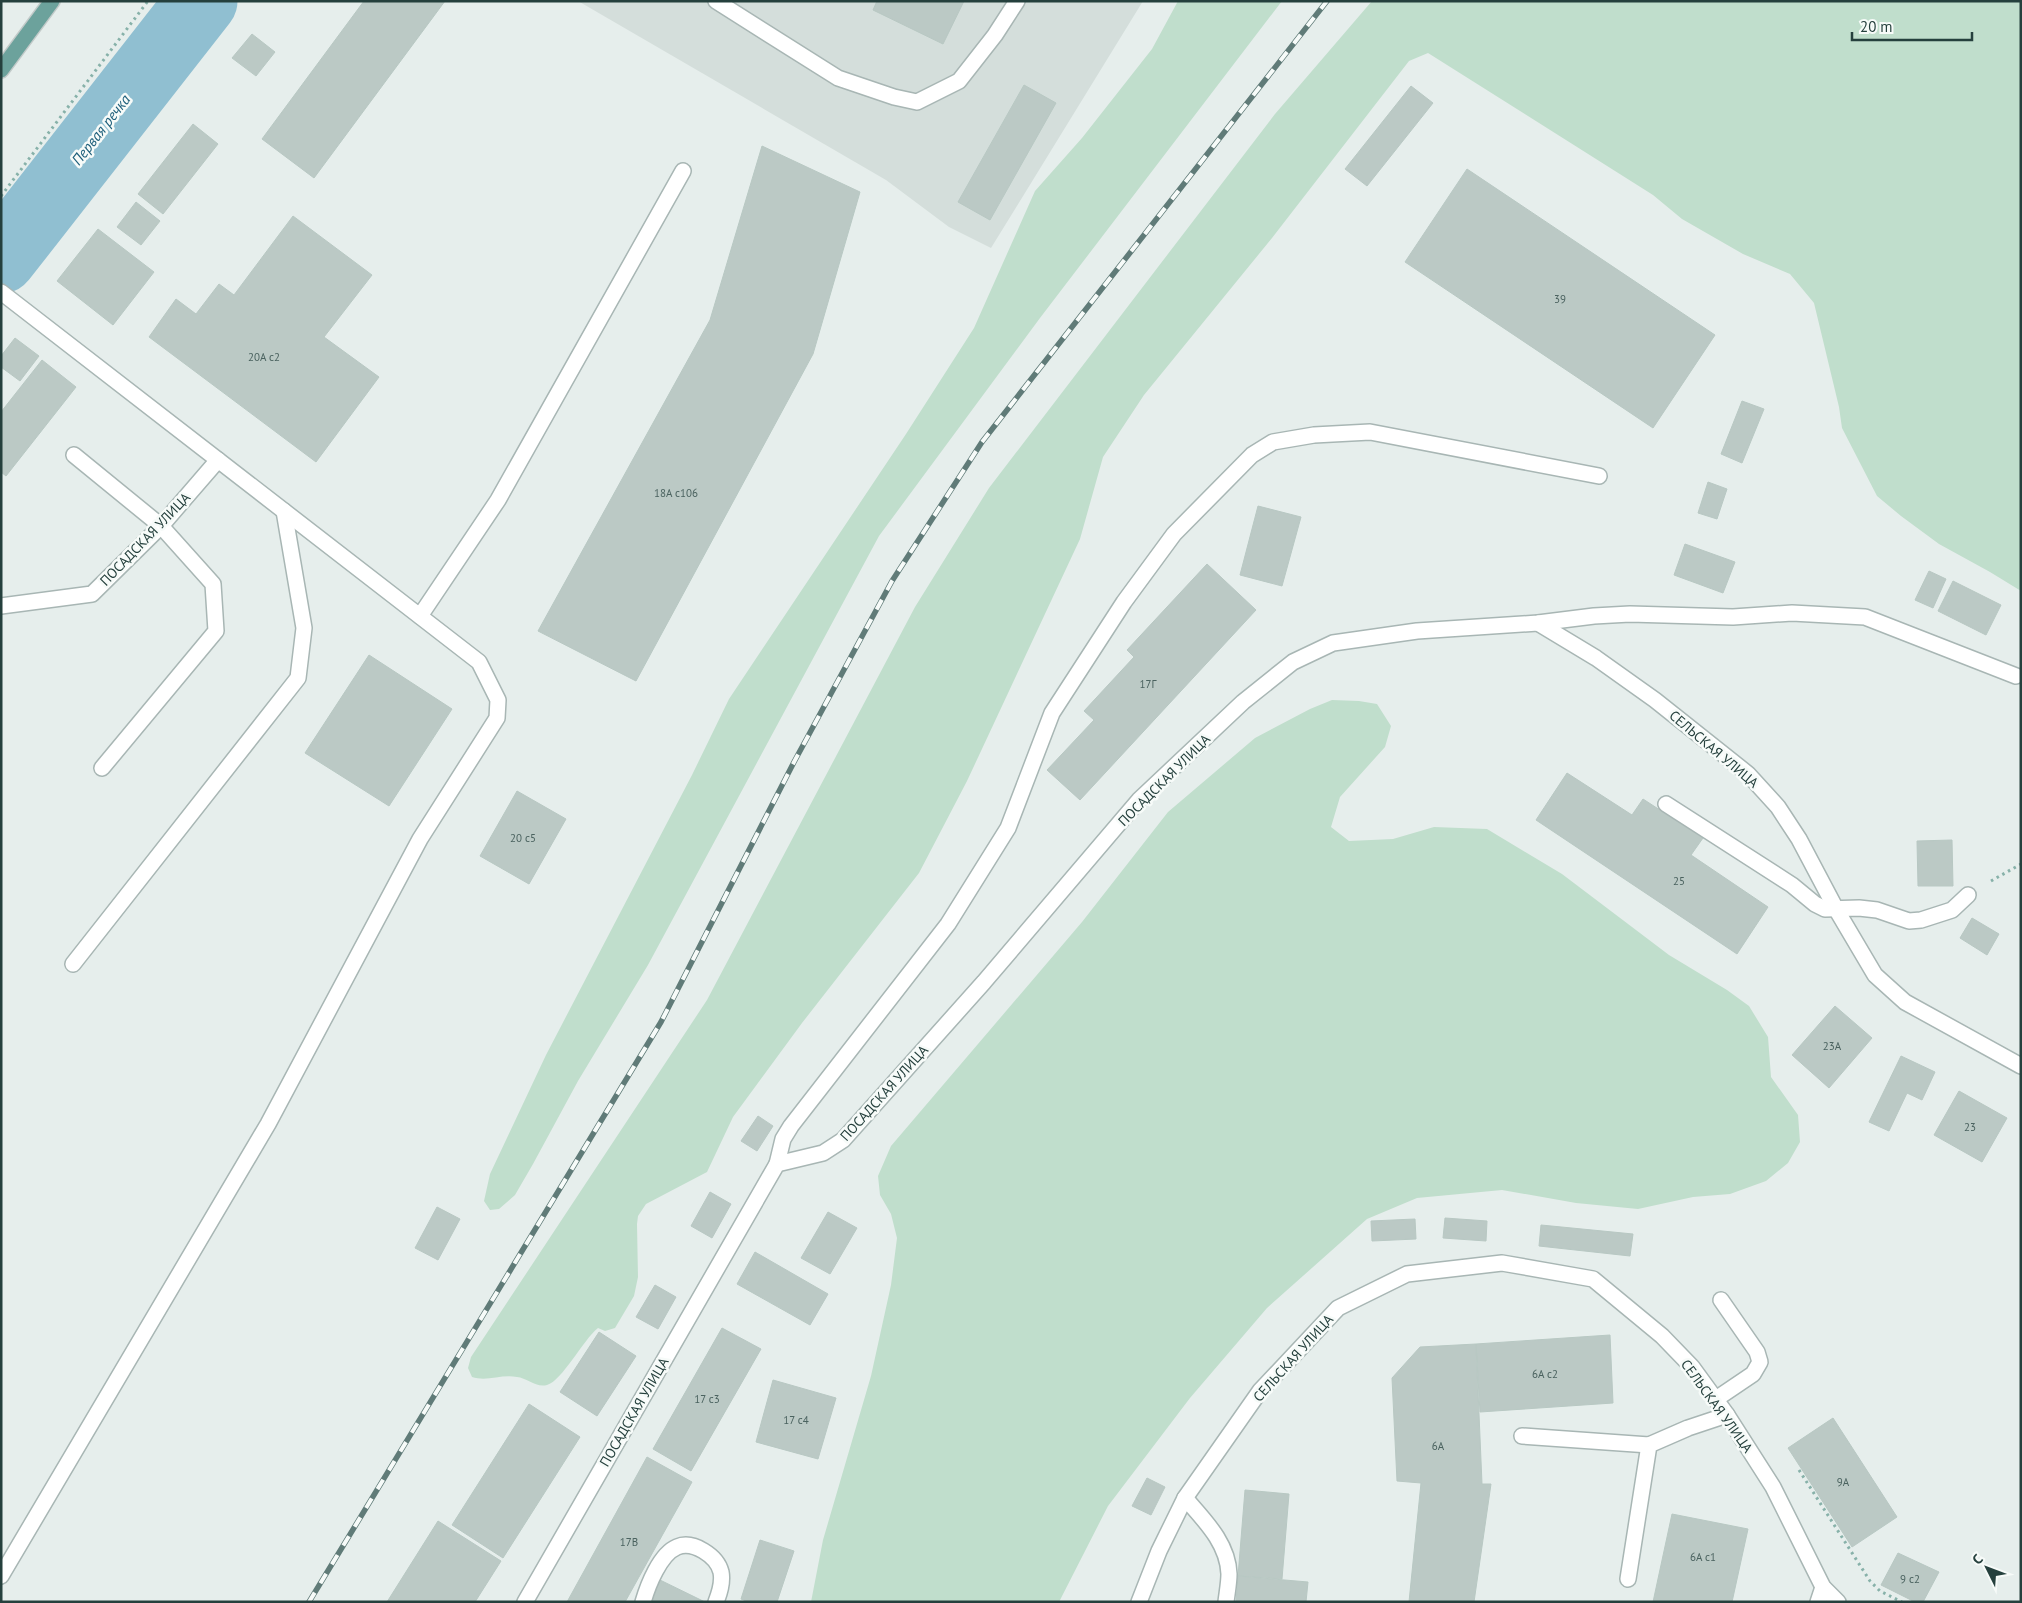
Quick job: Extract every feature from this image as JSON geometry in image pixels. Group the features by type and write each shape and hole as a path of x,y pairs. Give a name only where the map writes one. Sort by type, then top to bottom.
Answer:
{"main road":[{"path":"1,70 52,1"}],"street":[{"path":"716,1 838,78 894,97 917,102 959,80 995,35 1017,1"},
{"path":"420,616 498,500 683,171"},
{"path":"1,292 479,662 498,700 497,718 420,839 268,1124 1,1576"},
{"path":"777,1164 783,1139 791,1126 948,924 1008,828 1052,713 1124,602 1174,534 1252,455 1273,442 1314,435 1370,432 1599,476"},
{"path":"74,455 161,526 213,584 216,631 102,768"},
{"name":"ПОСАДСКАЯ УЛИЦА","path":"1,606 92,594 161,526 218,460"},
{"path":"73,964 298,678 304,628 284,511"},
{"path":"1538,623 1630,614 1733,617 1792,613 1865,617 2016,676"},
{"name":"ПОСАДСКАЯ УЛИЦА","path":"525,1602 777,1164 823,1152 843,1140 984,982 1139,800 1243,702 1293,662 1332,643 1417,631 1538,623"},
{"name":"СЕЛЬСКАЯ УЛИЦА","path":"1538,623 1596,658 1655,700 1748,774 1778,807 1875,976 1905,1002 2021,1066"},
{"path":"1666,804 1792,885 1815,904 1825,909 1859,908 1876,910 1909,921 1921,920 1952,910 1968,895"},
{"name":"СЕЛЬСКАЯ УЛИЦА","path":"1139,1602 1185,1498 1260,1391 1338,1308 1407,1274 1502,1264 1593,1279 1662,1336 1692,1367 1727,1415 1773,1487 1823,1587 1838,1602"},
{"path":"1716,1399 1753,1374 1760,1362 1757,1352 1721,1300"},
{"path":"1522,1436 1649,1445 1688,1428 1727,1415"},
{"path":"1628,1579 1649,1445"},
{"path":"1185,1498 1211,1529 1226,1556 1229,1574 1226,1602"},
{"path":"644,1602 649,1583 667,1555 677,1546 694,1546 716,1561 722,1584 716,1602"},
{"path":"1818,1602 1823,1587"}],"path":[{"path":"1,196 148,1"}],"shaded area":[{"path":"578,1 1143,1 991,248 949,227 886,180"}],"green space":[{"path":"1178,1 1282,1 1040,318 879,536 648,965 578,1081 515,1195 499,1209 490,1210 484,1201 490,1174 546,1055 692,775 729,699 906,434 974,328 1035,191 1082,138 1152,49"},
{"path":"1372,1 2021,1 2021,591 1939,544 1877,496 1842,428 1839,407 1814,303 1790,274 1743,254 1682,219 1653,195 1428,53 1409,61 1272,238 1144,395 1103,457 1080,539 967,781 919,873 802,1023 733,1117 707,1172 646,1204 638,1216 638,1277 634,1296 615,1328 605,1331 598,1328 559,1376 547,1385 535,1384 511,1376 483,1379 472,1377 468,1368 471,1357 707,1000 915,607 989,488 1275,114"},
{"path":"1332,700 1377,704 1391,726 1385,747 1340,797 1331,827 1349,841 1393,839 1434,827 1487,829 1562,874 1669,955 1727,990 1749,1006 1768,1037 1771,1077 1798,1115 1800,1142 1788,1163 1766,1181 1730,1194 1693,1197 1638,1209 1576,1203 1502,1190 1417,1198 1367,1219 1267,1308 1190,1398 1108,1506 1059,1602 811,1602 823,1540 871,1376 891,1285 897,1238 891,1214 880,1195 878,1176 891,1146 1082,922 1168,812 1255,738 1310,709"}],"building":[{"path":"364,1 445,1 314,178 262,139"},
{"path":"877,1 964,1 943,44 873,10"},
{"path":"252,34 275,52 256,76 232,58"},
{"path":"1024,85 1056,103 990,220 958,202"},
{"path":"1411,86 1433,103 1367,186 1345,169"},
{"path":"193,124 218,144 163,214 138,194"},
{"path":"762,146 860,192 813,354 636,681 538,631 710,320"},
{"path":"1467,169 1715,335 1653,428 1405,262"},
{"path":"136,202 160,221 141,245 117,227"},
{"path":"293,216 372,275 324,337 379,377 316,462 149,337 176,299 196,314 219,284 234,295"},
{"path":"98,229 154,272 113,325 57,281"},
{"path":"15,338 39,356 20,381 1,367 1,356"},
{"path":"42,360 76,387 6,476 1,472 1,412"},
{"path":"1742,401 1764,409 1742,463 1721,454"},
{"path":"1708,482 1727,489 1717,519 1698,513"},
{"path":"1258,506 1301,517 1282,586 1240,575"},
{"path":"1685,544 1735,562 1723,593 1674,575"},
{"path":"1207,564 1256,610 1080,800 1047,770 1094,720 1084,711 1134,657 1127,650"},
{"path":"1929,571 1946,579 1933,608 1915,600"},
{"path":"1953,581 2001,605 1986,635 1938,611"},
{"path":"369,655 452,709 389,806 305,753"},
{"path":"1567,773 1632,815 1643,799 1703,838 1691,855 1768,907 1737,954 1536,820"},
{"path":"517,791 566,819 529,884 480,856"},
{"path":"1952,840 1953,886 1918,886 1917,841"},
{"path":"1972,918 1999,934 1987,955 1960,938"},
{"path":"1835,1006 1872,1038 1829,1088 1792,1055"},
{"path":"1901,1056 1935,1072 1922,1100 1907,1093 1889,1131 1869,1122"},
{"path":"1959,1091 2007,1118 1982,1162 1934,1135"},
{"path":"758,1116 773,1126 757,1151 741,1141"},
{"path":"710,1192 731,1204 712,1238 691,1226"},
{"path":"437,1207 460,1219 438,1260 415,1248"},
{"path":"828,1212 857,1228 830,1274 801,1258"},
{"path":"1445,1218 1487,1221 1486,1241 1443,1238"},
{"path":"1415,1219 1416,1239 1372,1241 1371,1221"},
{"path":"1541,1225 1633,1234 1630,1256 1539,1246"},
{"path":"755,1252 828,1294 810,1325 737,1284"},
{"path":"655,1285 676,1297 658,1329 636,1317"},
{"path":"722,1328 761,1349 691,1471 653,1449"},
{"path":"599,1332 636,1356 597,1416 560,1392"},
{"path":"1610,1335 1613,1403 1480,1412 1476,1344"},
{"path":"1476,1344 1482,1484 1491,1484 1474,1602 1409,1602 1421,1483 1397,1481 1392,1378 1420,1347"},
{"path":"773,1380 836,1398 818,1459 756,1442"},
{"path":"529,1404 580,1437 503,1558 452,1525"},
{"path":"1833,1418 1897,1517 1852,1547 1788,1448"},
{"path":"647,1457 692,1482 625,1602 567,1602"},
{"path":"1147,1478 1165,1487 1151,1515 1132,1506"},
{"path":"1245,1490 1289,1494 1282,1579 1238,1576"},
{"path":"1672,1514 1748,1529 1732,1602 1653,1602"},
{"path":"438,1521 501,1561 475,1602 387,1602"},
{"path":"760,1540 794,1551 777,1602 749,1602 741,1599"},
{"path":"1898,1553 1939,1572 1923,1602 1915,1602 1881,1585"},
{"path":"1238,1576 1308,1582 1306,1602 1236,1602"},
{"path":"660,1580 705,1602 656,1602 651,1599"}],"waterway":[{"name":"Первая речка","path":"1,258 202,1"}],"railway":[{"path":"309,1602 661,1022 794,762 892,581 982,442 1327,1"}]}
